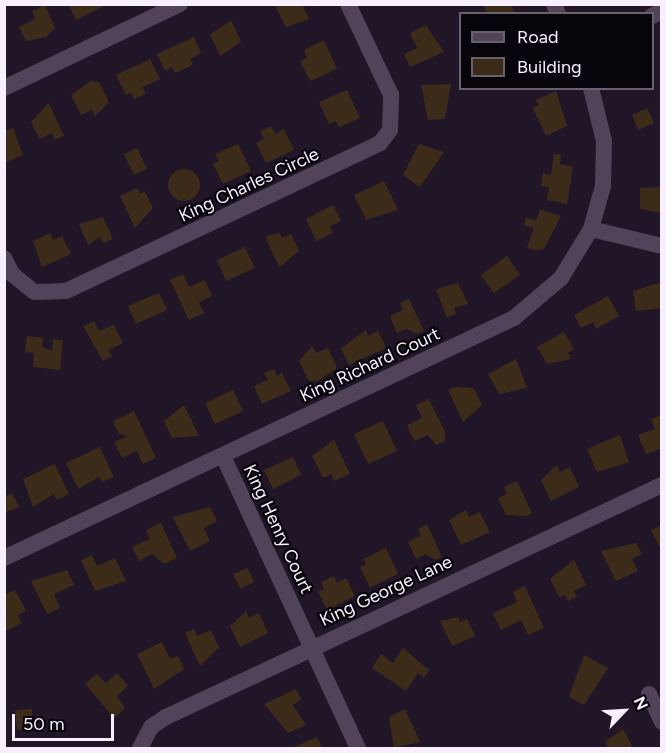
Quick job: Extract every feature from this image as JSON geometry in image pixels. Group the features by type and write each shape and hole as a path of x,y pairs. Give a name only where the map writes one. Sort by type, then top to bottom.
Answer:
{"street":[{"path":"4,88 180,4"},
{"name":"King Charles Circle","path":"4,258 12,274 34,292 66,291 380,143 390,130 391,95 348,4"},
{"name":"King Richard Court","path":"4,558 514,318 561,278 591,229 603,186 604,141 591,90"},
{"path":"591,229 662,246"},
{"name":"King Henry Court","path":"223,456 358,748"},
{"name":"King George Lane","path":"140,748 151,727 166,717 662,485"},
{"path":"649,694 662,722"}],"building":[{"path":"70,4 108,4 76,20 69,5"},
{"path":"274,4 302,4 309,19 286,27"},
{"path":"483,4 511,4 514,12 486,12"},
{"path":"45,5 55,28 46,37 26,41 19,27 35,19 32,11"},
{"path":"231,20 241,42 220,56 210,35"},
{"path":"426,25 444,52 410,67 404,54 417,48 410,33"},
{"path":"194,37 201,53 190,59 193,65 175,73 172,67 165,71 157,54"},
{"path":"324,40 337,69 310,81 300,61 307,58 304,50"},
{"path":"150,59 160,79 143,87 146,94 134,99 131,93 126,95 116,75"},
{"path":"91,81 99,82 109,102 95,116 92,110 81,115 71,95"},
{"path":"451,84 445,119 428,120 421,85"},
{"path":"347,90 360,118 339,127 336,121 329,124 319,102"},
{"path":"556,91 567,126 546,136 533,108 539,105 536,100"},
{"path":"49,103 64,136 55,140 52,133 39,139 31,122"},
{"path":"647,108 654,123 638,130 632,115"},
{"path":"272,126 275,134 284,129 294,150 266,163 256,143 264,139 260,131"},
{"path":"13,128 23,155 4,163 4,131"},
{"path":"238,144 251,171 223,184 213,164 219,161 215,154"},
{"path":"419,144 444,152 420,187 403,175"},
{"path":"137,148 147,169 134,175 124,154"},
{"path":"554,154 561,155 560,164 573,167 567,204 547,200 549,187 541,186 543,173 551,175"},
{"path":"184,169 196,173 200,185 196,197 184,201 172,197 168,185 172,173"},
{"path":"384,181 398,210 366,220 354,195"},
{"path":"661,187 662,213 640,209 640,188"},
{"path":"137,188 140,194 145,191 153,208 135,228 120,196"},
{"path":"333,205 341,221 330,226 333,233 316,241 306,219"},
{"path":"540,209 561,216 544,249 535,250 527,248 534,228 524,225 526,217 536,221"},
{"path":"103,217 113,239 104,243 100,237 88,245 79,224"},
{"path":"50,233 53,240 62,236 71,254 42,267 33,241"},
{"path":"280,233 282,238 291,234 299,251 279,267 265,236"},
{"path":"245,247 255,268 226,281 217,260"},
{"path":"507,256 520,275 494,293 481,275"},
{"path":"183,274 189,287 205,280 212,296 199,302 204,313 189,320 170,280"},
{"path":"662,282 662,308 636,311 633,291"},
{"path":"458,283 468,304 454,308 456,314 447,318 436,289"},
{"path":"159,293 167,310 136,324 128,306"},
{"path":"608,296 619,316 596,329 593,322 581,328 574,315"},
{"path":"409,299 424,331 417,334 406,329 397,333 390,316 403,310 400,303"},
{"path":"94,321 99,331 114,325 123,343 108,350 112,356 103,361 83,326"},
{"path":"366,330 368,336 378,331 386,348 349,365 341,348"},
{"path":"564,332 574,349 568,353 571,359 547,364 537,347"},
{"path":"27,336 43,338 42,347 52,351 53,339 63,340 60,370 33,367 34,353 25,352"},
{"path":"312,346 316,353 328,348 337,368 318,381 309,381 299,361"},
{"path":"516,359 527,388 499,394 488,374"},
{"path":"274,369 277,376 282,373 291,391 262,404 254,386 268,380 264,373"},
{"path":"455,387 474,388 482,405 463,422 448,390"},
{"path":"233,390 243,411 215,424 205,403"},
{"path":"429,399 445,432 445,441 436,445 428,435 414,441 407,425 422,418 416,405"},
{"path":"184,405 199,436 172,438 164,421"},
{"path":"134,411 156,458 143,464 137,451 122,458 114,442 128,436 119,434 113,421"},
{"path":"662,415 662,448 646,454 638,435 655,429 651,419"},
{"path":"383,421 397,451 368,464 354,434"},
{"path":"620,435 629,462 597,472 587,449"},
{"path":"334,440 350,474 334,481 331,474 323,478 312,456"},
{"path":"100,447 114,477 102,482 99,477 78,489 66,463"},
{"path":"293,457 301,475 273,489 264,470"},
{"path":"55,464 69,494 57,500 54,494 33,507 23,479"},
{"path":"557,465 560,472 570,467 579,487 551,501 541,480"},
{"path":"517,481 532,513 526,516 506,515 498,498 507,494 504,487"},
{"path":"12,493 19,507 4,513 4,497"},
{"path":"210,507 217,521 204,528 210,541 190,551 173,517"},
{"path":"466,510 469,517 480,512 490,532 461,545 449,520"},
{"path":"161,523 177,558 164,564 152,554 139,561 132,547 150,539 146,530"},
{"path":"427,524 442,557 436,560 425,554 416,559 408,542 421,535 418,529"},
{"path":"662,525 662,552 651,530"},
{"path":"636,543 642,554 632,559 638,571 616,581 601,551"},
{"path":"386,548 398,574 370,588 360,567 366,565 363,559"},
{"path":"92,555 97,566 115,558 126,581 95,591 81,560"},
{"path":"574,560 586,585 574,591 577,597 568,601 565,595 559,597 550,579"},
{"path":"248,568 254,582 240,589 233,574"},
{"path":"67,570 74,585 54,594 60,608 47,614 31,581"},
{"path":"334,576 337,583 346,578 355,596 327,610 318,591 324,589 321,582"},
{"path":"525,586 544,628 528,635 521,620 501,630 493,613 517,602 513,592"},
{"path":"15,590 26,611 18,615 22,623 4,632 4,595"},
{"path":"246,611 249,618 259,613 268,633 240,647 230,626"},
{"path":"458,617 460,622 467,619 475,636 452,646 440,621"},
{"path":"194,629 197,636 211,630 219,647 200,666 185,633"},
{"path":"162,642 170,659 178,656 184,669 154,689 137,654"},
{"path":"403,648 429,670 424,678 418,673 406,691 372,668 381,654 393,663"},
{"path":"584,655 608,668 584,705 569,697"},
{"path":"117,673 128,686 117,696 125,708 114,718 85,684 97,674 106,683"},
{"path":"296,689 301,700 293,705 306,725 288,733 264,704"},
{"path":"32,709 33,729 17,730 15,710"},
{"path":"405,709 420,742 394,748 389,717"},
{"path":"623,729 633,748 608,748 606,741"},
{"path":"317,737 322,748 292,748"}]}
